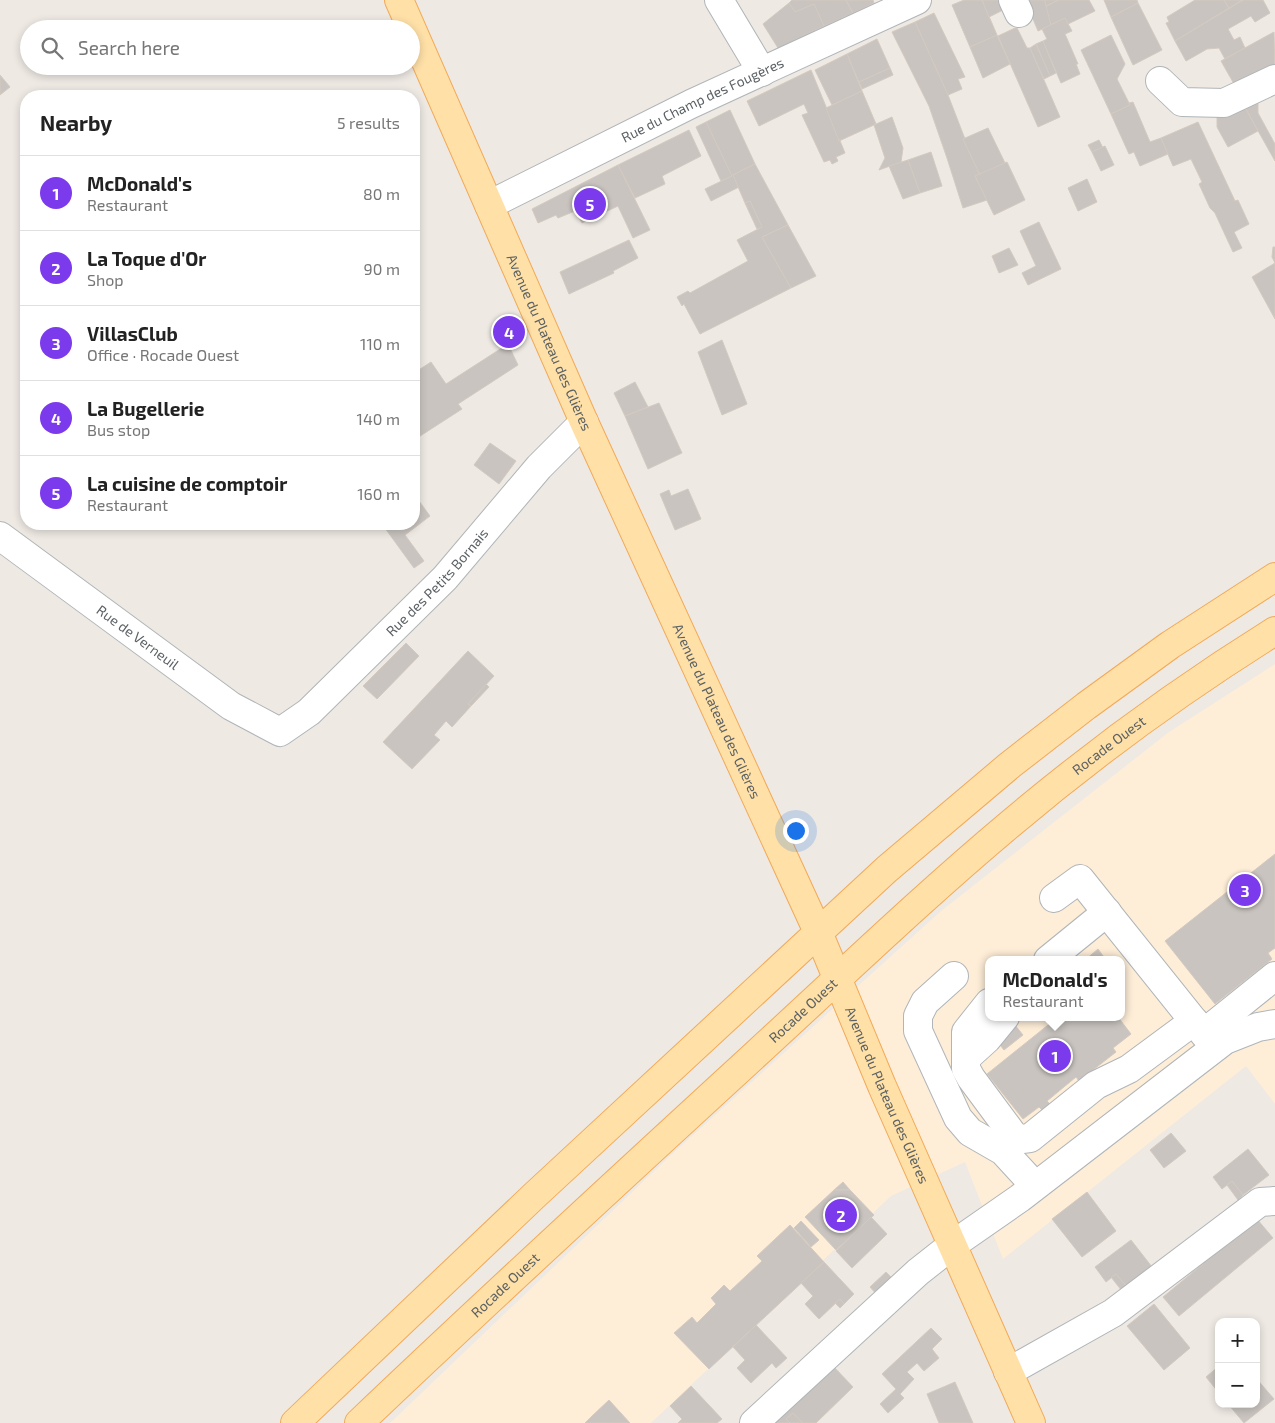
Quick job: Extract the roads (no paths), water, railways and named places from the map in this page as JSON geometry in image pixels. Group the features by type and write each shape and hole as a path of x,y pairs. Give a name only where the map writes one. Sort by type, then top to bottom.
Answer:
{"main road":[{"name":"Avenue du Plateau des Glières","path":"399,0 408,20"},
{"name":"Avenue du Plateau des Glières","path":"420,48 584,422 818,932 951,1246 1031,1423"},
{"path":"295,1423 536,1194 818,932 927,835 1067,720 1170,646 1275,577"},
{"name":"Rocade Ouest","path":"359,1423 451,1335 908,913 1010,824 1152,713 1275,631"}],"street":[{"path":"719,0 762,72"},
{"name":"Rue du Champ des Fougères","path":"489,205 691,104 917,0"},
{"path":"1160,81 1182,102 1224,103 1275,79"},
{"name":"Rue des Petits Bornais","path":"280,732 309,712 445,578 539,467 584,422"},
{"name":"Rue de Verneuil","path":"0,536 230,706 280,732"},
{"path":"1054,898 1080,879 1205,1034 1225,1040 1275,1024"},
{"path":"1053,956 1107,912"},
{"path":"954,976 925,1002 918,1016 918,1031 958,1118 970,1132 1003,1151 1026,1176 1032,1188"},
{"path":"754,1423 918,1272 1032,1188 1205,1034 1275,976"},
{"path":"985,1008 966,1032 966,1069 1014,1136 1022,1140 1030,1138 1096,1085 1205,1034"},
{"path":"966,1058 987,1039 1001,1021"},
{"path":"1008,1372 1113,1313 1260,1202 1275,1201"}],"place":[{"name":"La cuisine de comptoir","path":"590,204"},
{"name":"La Bugellerie","path":"509,332"},
{"name":"VillasClub","path":"1245,890"},
{"name":"McDonald's","path":"1055,1056"},
{"name":"La Toque d'Or","path":"841,1215"}]}
